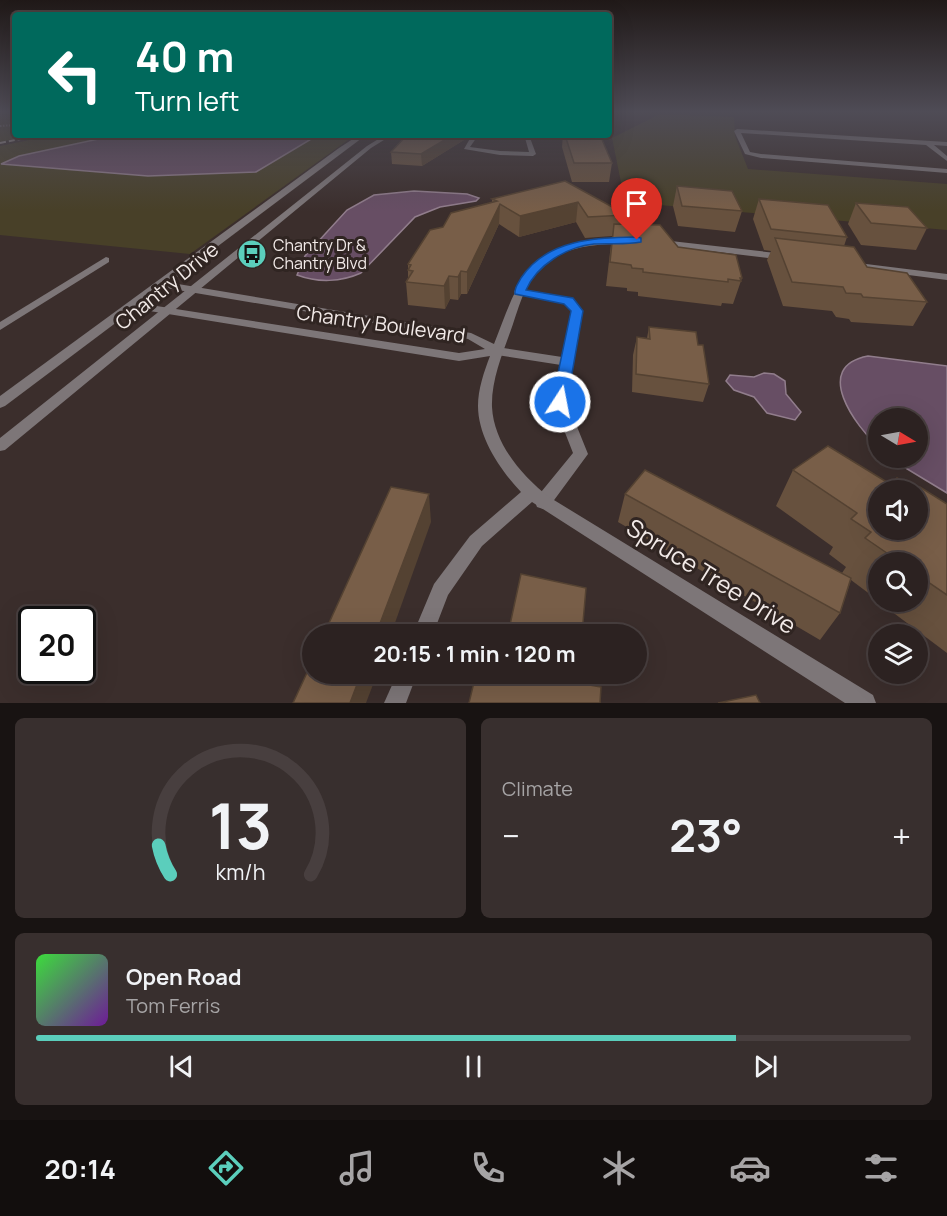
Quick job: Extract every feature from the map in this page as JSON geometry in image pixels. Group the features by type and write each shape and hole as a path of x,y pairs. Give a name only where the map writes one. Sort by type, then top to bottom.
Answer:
{"street":[{"name":"Chantry Drive","path":"0,403 350,145"},
{"name":"Chantry Drive","path":"0,446 373,145"},
{"path":"468,145 466,148 524,155 533,154 532,145"},
{"path":"743,145 747,153 761,156 947,171"},
{"path":"930,145 947,159"},
{"name":"Spruce Tree Drive","path":"637,240 590,241 546,258 533,268 519,292 497,351 486,389 485,410 491,432 505,460 537,498 865,703"},
{"path":"649,242 799,259"},
{"path":"0,327 106,261"},
{"path":"834,263 947,277"},
{"name":"Chantry Boulevard","path":"159,285 471,336 497,351"},
{"path":"427,624 441,590 476,541 537,498 581,454 560,402 577,311 568,301 519,292"},
{"name":"Chantry Boulevard","path":"131,305 459,357 497,351"},
{"path":"497,351 567,362"},
{"path":"395,703 403,684"}],"shaded area":[{"path":"71,145 19,156 2,164 148,176 256,172 302,145 341,145 190,254 0,235 0,146"},
{"path":"71,145 302,145 256,172 148,176 1,164 19,156"},
{"path":"613,145 738,145 748,169 947,184 947,230 625,202"},
{"path":"414,191 467,194 479,198 476,201 440,207 415,217 361,273 329,280 297,275 305,256 347,210 374,195"},
{"path":"868,356 947,366 947,493 906,468 928,468 928,408 868,408 868,436 850,412 840,384 842,372 851,362"},
{"path":"764,373 774,374 785,381 786,394 801,412 795,420 767,413 754,397 734,390 726,381 730,375 754,377"}],"building":[{"path":"398,145 436,145 421,154 391,152"},
{"path":"568,145 604,145 612,163 574,163"},
{"path":"565,181 627,215 588,217 578,202 520,216 500,204 467,272 461,271 458,277 449,276 444,286 406,282 413,271 408,270 411,265 408,264 430,230 443,227 451,213 497,201 492,199"},
{"path":"677,186 732,191 742,211 682,206"},
{"path":"635,195 652,216 635,215"},
{"path":"759,199 828,205 847,237 771,229"},
{"path":"856,203 908,207 927,228 871,223"},
{"path":"614,224 660,225 678,247 736,255 741,281 728,279 728,282 643,272 643,269 632,268 631,265 610,262"},
{"path":"775,238 854,247 867,267 907,273 927,302 863,297 861,294 846,293 843,287 792,282"},
{"path":"649,327 696,332 698,345 703,345 709,384 636,374 637,337 650,339"},
{"path":"828,446 883,480 868,480 868,530 851,519 857,513 793,470"},
{"path":"645,470 851,578 840,613 625,494"},
{"path":"391,487 429,494 380,624 329,624"},
{"path":"928,492 947,504 947,595 928,582 928,552 885,552 865,538 868,535 868,540 928,540"},
{"path":"521,574 586,588 583,624 510,624"},
{"path":"302,684 357,684 350,703 293,703"},
{"path":"474,684 590,684 601,687 600,703 469,703"},
{"path":"756,695 760,703 718,703"}],"place":[{"name":"Chantry Dr & Chantry Blvd","path":"252,254"}],"route":[{"path":"560,402 577,311 568,301 519,292 533,268 546,258 590,241 637,240"}]}
